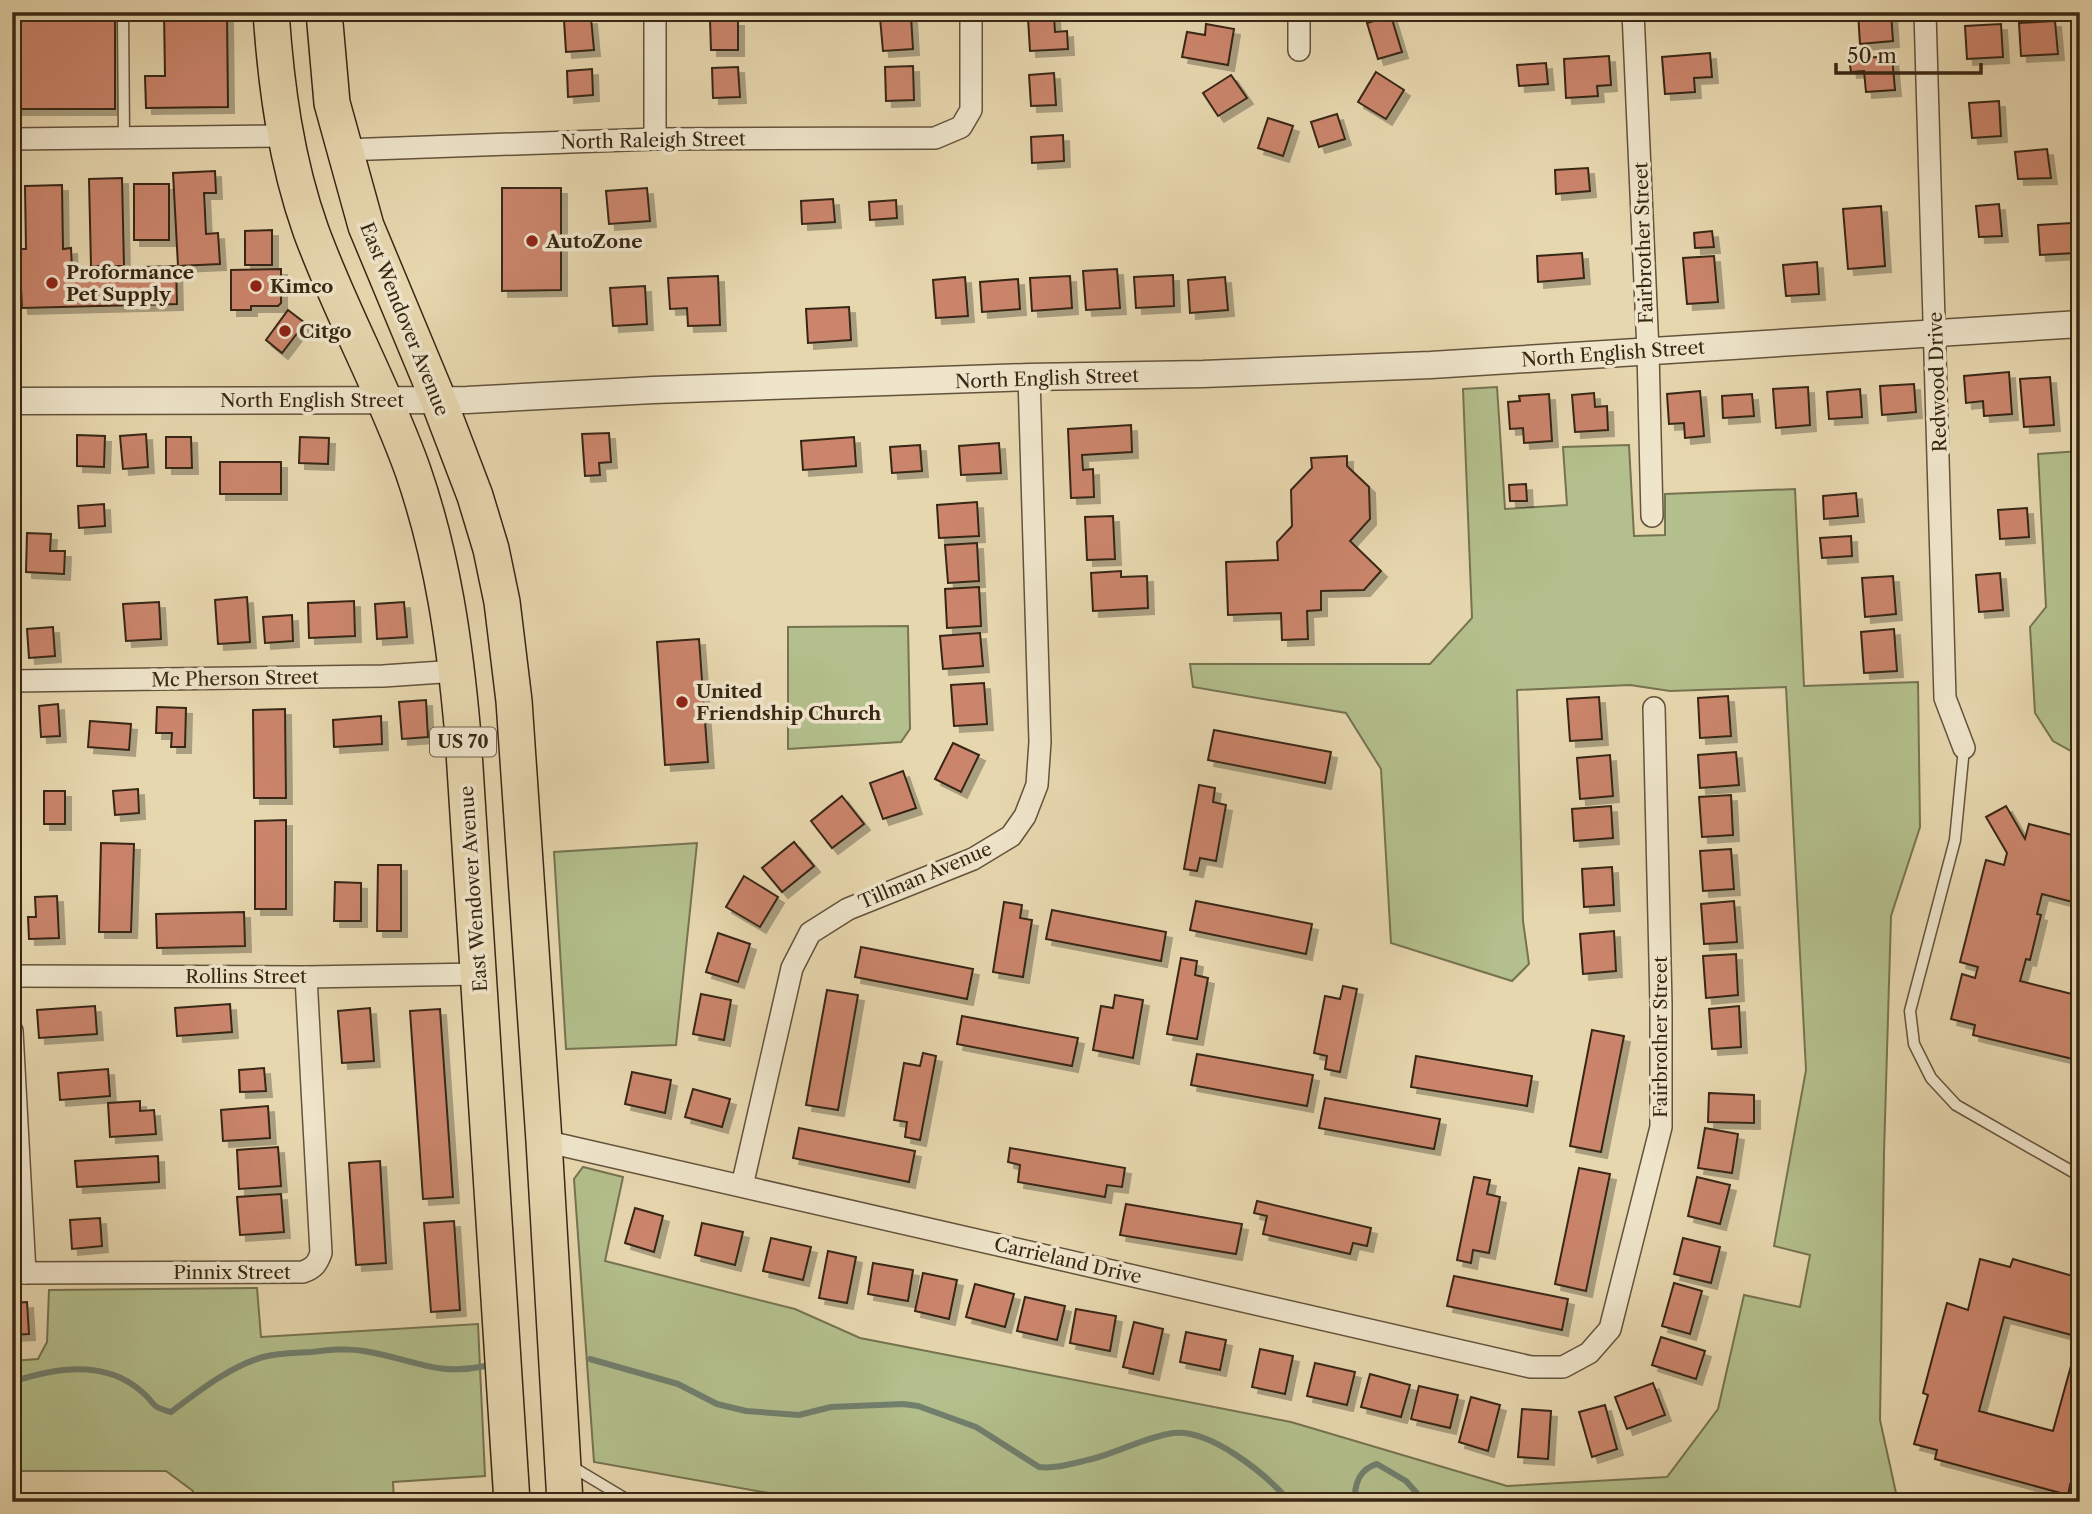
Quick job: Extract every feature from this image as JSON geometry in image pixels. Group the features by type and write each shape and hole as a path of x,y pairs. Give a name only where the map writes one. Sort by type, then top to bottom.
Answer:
{"highway":[{"name":"East Wendover Avenue","path":"271,12 277,82 286,136 310,228 331,283 385,400 413,471 435,546 451,622 479,974 512,1502"},
{"name":"East Wendover Avenue","path":"324,12 332,103 343,150 366,226 475,496 491,549 508,646 544,1141 565,1502"}],"street":[{"path":"655,12 655,139"},
{"name":"North Raleigh Street","path":"343,150 655,139 934,138 961,127 971,110 971,12"},
{"path":"1299,12 1299,50"},
{"name":"Fairbrother Street","path":"1633,12 1648,351 1652,516"},
{"name":"Redwood Drive","path":"1926,12 1945,698 1964,748"},
{"path":"12,139 286,136"},
{"name":"North English Street","path":"12,401 438,399 1029,377 1203,374 1431,365 2080,324"},
{"name":"Tillman Avenue","path":"743,1186 792,968 810,933 848,909 973,859 1011,836 1025,816 1037,785 1040,742 1029,377"},
{"name":"Mc Pherson Street","path":"12,681 383,676 457,671"},
{"name":"Fairbrother Street","path":"1589,1353 1610,1329 1661,1127 1654,708"},
{"name":"Rollins Street","path":"12,976 306,977 479,974"},
{"name":"Pinnix Street","path":"18,1273 303,1272 318,1263 321,1253 306,977"},
{"path":"12,1031 18,1273"},
{"name":"Carrieland Drive","path":"544,1141 1531,1367 1563,1367 1589,1353"}],"lane":[{"path":"123,12 124,139"},
{"path":"1964,748 1955,840 1910,1011 1914,1044 1931,1078 1956,1105 2080,1176"},
{"path":"562,1461 631,1502"}],"green space":[{"path":"1497,387 1505,509 1567,505 1563,447 1629,445 1634,536 1665,535 1665,494 1795,489 1804,686 1918,682 1920,827 1891,916 1884,1153 1880,1420 1898,1502 819,1502 594,1462 574,1179 583,1167 623,1177 605,1261 795,1309 860,1338 1291,1422 1507,1486 1667,1477 1718,1409 1744,1295 1800,1307 1810,1255 1774,1246 1806,1070 1786,687 1670,691 1630,685 1517,690 1523,921 1529,964 1512,981 1391,943 1381,769 1346,713 1193,687 1190,664 1430,664 1472,618 1463,389"},
{"path":"2080,451 2080,756 2053,741 2035,713 2030,627 2046,607 2038,454"},
{"path":"908,626 910,729 901,742 788,749 788,627"},
{"path":"697,843 676,1045 566,1049 554,852"},
{"path":"257,1288 261,1337 478,1324 485,1476 393,1482 394,1502 192,1502 193,1491 166,1471 12,1471 12,1361 38,1359 47,1342 49,1290"}],"building":[{"path":"12,12 115,12 115,109 12,109"},
{"path":"164,12 227,12 228,107 146,108 145,76 165,76"},
{"path":"1858,12 1891,12 1893,41 1860,44"},
{"path":"2080,14 2080,45 2073,45 2071,15"},
{"path":"911,16 913,49 883,51 880,18"},
{"path":"1054,16 1055,32 1067,31 1068,49 1030,51 1028,18"},
{"path":"1391,16 1402,52 1378,59 1367,23"},
{"path":"591,18 594,50 566,52 564,20"},
{"path":"710,20 738,20 738,50 711,50"},
{"path":"2055,21 2058,54 2021,56 2019,23"},
{"path":"1206,24 1234,29 1228,65 1182,57 1187,32 1205,35"},
{"path":"2001,24 2003,57 1967,59 1965,26"},
{"path":"1710,53 1712,77 1694,78 1695,92 1665,94 1662,57"},
{"path":"1609,56 1611,85 1597,86 1598,96 1566,98 1564,59"},
{"path":"1892,56 1895,90 1866,92 1864,71 1851,72 1849,59"},
{"path":"1546,63 1548,84 1519,86 1517,65"},
{"path":"913,66 914,100 886,101 885,67"},
{"path":"738,67 740,97 713,98 712,68"},
{"path":"592,69 593,95 568,97 567,71"},
{"path":"1376,72 1404,90 1386,119 1358,102"},
{"path":"1054,73 1056,105 1031,106 1029,75"},
{"path":"1231,75 1247,98 1218,116 1203,93"},
{"path":"1999,101 2001,136 1972,138 1969,103"},
{"path":"1337,114 1345,139 1319,147 1311,122"},
{"path":"1268,118 1293,126 1283,156 1258,148"},
{"path":"1063,135 1064,161 1032,163 1031,137"},
{"path":"2047,149 2051,178 2018,179 2015,152"},
{"path":"1588,168 1590,191 1556,194 1555,170"},
{"path":"215,171 216,193 204,193 206,234 218,233 220,264 178,266 173,173"},
{"path":"122,178 124,266 91,266 89,179"},
{"path":"134,184 169,184 169,240 134,240"},
{"path":"62,185 63,249 71,248 72,269 176,266 177,304 22,308 19,249 26,249 25,186"},
{"path":"502,188 561,188 561,290 502,291"},
{"path":"647,188 650,221 609,224 606,191"},
{"path":"833,199 835,222 802,224 801,201"},
{"path":"896,200 897,218 870,220 869,202"},
{"path":"1999,204 2002,236 1979,237 1976,206"},
{"path":"1881,206 1885,266 1848,269 1843,209"},
{"path":"2072,223 2075,253 2040,255 2038,225"},
{"path":"272,230 272,265 245,265 245,231"},
{"path":"1712,231 1714,247 1695,248 1694,233"},
{"path":"1582,253 1584,278 1538,282 1537,256"},
{"path":"1714,256 1718,302 1687,304 1683,258"},
{"path":"1817,262 1819,294 1786,296 1783,265"},
{"name":"Kimco","path":"281,269 281,303 278,306 251,306 251,310 231,310 231,270"},
{"path":"1117,269 1120,308 1086,310 1083,271"},
{"path":"1173,275 1174,306 1136,308 1134,277"},
{"path":"718,276 720,325 688,326 687,308 670,309 668,278"},
{"path":"1070,276 1072,308 1032,311 1030,278"},
{"path":"965,277 968,316 936,318 933,280"},
{"path":"1225,277 1228,310 1190,313 1188,280"},
{"path":"1018,279 1020,309 982,312 980,282"},
{"path":"645,286 647,324 613,326 610,288"},
{"path":"849,307 851,340 808,343 806,309"},
{"name":"Citgo","path":"288,310 305,323 282,353 266,340"},
{"path":"2009,372 2012,414 1984,416 1983,401 1966,403 1964,376"},
{"path":"2050,377 2054,425 2024,427 2020,379"},
{"path":"1914,384 1916,412 1882,415 1880,386"},
{"path":"1808,387 1810,425 1776,428 1773,389"},
{"path":"1860,389 1862,417 1829,419 1827,392"},
{"path":"1700,391 1704,436 1685,438 1684,423 1669,424 1667,394"},
{"path":"1594,393 1595,407 1607,406 1608,430 1575,432 1572,395"},
{"path":"1549,394 1552,441 1524,443 1523,428 1510,429 1508,402 1520,401 1519,396"},
{"path":"1752,394 1754,416 1723,418 1722,396"},
{"path":"1131,425 1132,452 1082,455 1083,470 1093,469 1094,497 1071,498 1068,429"},
{"path":"609,433 611,462 599,463 600,475 585,476 582,434"},
{"path":"146,434 148,467 123,469 120,436"},
{"path":"77,435 105,436 104,467 77,466"},
{"path":"166,437 191,437 192,468 166,468"},
{"path":"300,437 329,438 328,464 299,463"},
{"path":"854,437 856,466 803,470 801,441"},
{"path":"999,443 1001,473 961,475 959,446"},
{"path":"920,445 922,471 892,473 890,447"},
{"path":"1347,456 1347,466 1369,487 1370,519 1350,541 1381,571 1364,590 1321,591 1321,610 1307,611 1308,639 1282,640 1281,613 1228,615 1226,562 1278,560 1277,542 1292,526 1291,490 1312,468 1311,458"},
{"path":"220,462 281,462 281,494 220,494"},
{"path":"1526,484 1527,501 1510,501 1509,485"},
{"path":"1856,493 1858,516 1824,519 1823,496"},
{"path":"977,502 979,536 939,538 937,505"},
{"path":"104,504 105,526 79,528 78,506"},
{"path":"2027,508 2029,537 2000,539 1998,510"},
{"path":"1113,516 1115,559 1087,560 1085,517"},
{"path":"27,533 51,534 50,551 65,551 64,574 26,572"},
{"path":"1851,536 1852,556 1822,558 1820,538"},
{"path":"977,543 979,581 948,583 945,545"},
{"path":"1121,571 1121,577 1147,576 1148,608 1093,611 1091,573"},
{"path":"2000,573 2003,610 1979,612 1976,575"},
{"path":"1893,576 1896,614 1865,617 1862,578"},
{"path":"979,587 981,626 947,628 945,589"},
{"path":"247,597 250,642 218,644 215,600"},
{"path":"354,601 355,636 309,638 308,603"},
{"path":"159,602 161,639 126,641 123,604"},
{"path":"404,602 407,637 377,639 375,604"},
{"path":"292,615 293,641 265,643 263,617"},
{"path":"53,627 55,656 29,658 27,629"},
{"path":"1894,629 1897,671 1864,673 1861,632"},
{"path":"980,633 983,666 943,669 940,636"},
{"name":"United Friendship Church","path":"699,639 708,762 665,765 657,642"},
{"path":"984,683 987,724 954,726 951,685"},
{"path":"1728,696 1731,736 1700,738 1698,698"},
{"path":"1599,697 1602,739 1570,741 1567,699"},
{"path":"426,700 428,737 402,739 399,702"},
{"path":"58,704 60,736 41,737 39,706"},
{"path":"157,707 186,708 185,747 171,747 172,733 156,733"},
{"path":"285,709 286,798 254,798 253,710"},
{"path":"381,716 382,744 334,747 333,720"},
{"path":"90,721 131,724 129,750 88,747"},
{"path":"1214,730 1331,752 1325,783 1208,760"},
{"path":"953,743 979,755 961,792 935,779"},
{"path":"1736,752 1739,785 1700,788 1698,755"},
{"path":"1610,755 1613,796 1580,799 1577,758"},
{"path":"903,771 916,808 883,819 870,783"},
{"path":"1199,785 1215,788 1213,802 1226,805 1216,861 1200,858 1197,871 1184,869"},
{"path":"138,789 139,813 115,815 113,791"},
{"path":"44,791 65,791 65,824 44,824"},
{"path":"1731,795 1733,835 1702,837 1699,797"},
{"path":"842,796 864,824 832,848 811,821"},
{"path":"1611,806 1613,838 1574,841 1572,809"},
{"path":"2006,806 2025,839 2029,824 2080,837 2080,904 2042,894 2037,914 2041,915 2030,960 2026,959 2020,981 2080,996 2080,1047 2077,1060 1973,1035 1975,1025 1951,1019 1962,974 1975,978 1978,967 1960,962 1986,860 2004,865 2007,853 1986,817"},
{"path":"286,820 286,909 255,909 255,821"},
{"path":"794,842 814,866 782,892 762,868"},
{"path":"101,843 134,844 131,932 99,932"},
{"path":"1731,849 1734,889 1703,891 1700,851"},
{"path":"378,865 401,865 401,931 377,931"},
{"path":"1612,867 1614,905 1584,907 1582,869"},
{"path":"744,876 778,897 760,927 726,907"},
{"path":"335,882 361,883 361,921 334,921"},
{"path":"57,896 59,938 29,939 28,917 36,917 35,897"},
{"path":"1196,901 1312,924 1306,954 1190,930"},
{"path":"1734,901 1737,942 1704,944 1701,904"},
{"path":"1004,902 1022,905 1020,918 1032,920 1023,977 993,972"},
{"path":"1052,910 1166,932 1161,961 1046,939"},
{"path":"244,912 245,946 157,948 156,914"},
{"path":"1614,931 1616,971 1583,974 1580,934"},
{"path":"718,933 750,944 738,982 706,972"},
{"path":"861,947 973,969 967,999 855,977"},
{"path":"1736,954 1738,995 1706,998 1703,956"},
{"path":"1181,958 1197,961 1195,975 1208,978 1197,1039 1167,1034"},
{"path":"1343,986 1357,989 1340,1072 1325,1069 1327,1056 1314,1053 1325,996 1340,999"},
{"path":"827,990 858,995 838,1110 806,1105"},
{"path":"701,994 731,1000 724,1040 693,1034"},
{"path":"1115,995 1143,1000 1133,1058 1093,1050 1101,1006 1113,1008"},
{"path":"230,1004 232,1032 177,1036 175,1008"},
{"path":"95,1006 97,1034 39,1038 37,1010"},
{"path":"1739,1006 1741,1047 1712,1049 1709,1009"},
{"path":"370,1008 374,1061 342,1063 338,1011"},
{"path":"440,1009 453,1197 423,1199 410,1011"},
{"path":"962,1016 1078,1038 1072,1066 957,1044"},
{"path":"1592,1030 1624,1036 1601,1152 1570,1146"},
{"path":"923,1053 936,1056 920,1140 905,1137 907,1122 894,1120 904,1063 920,1066"},
{"path":"1197,1054 1313,1075 1307,1106 1191,1085"},
{"path":"1416,1056 1532,1076 1527,1106 1411,1087"},
{"path":"264,1068 266,1091 240,1092 239,1070"},
{"path":"108,1069 110,1096 60,1100 58,1073"},
{"path":"632,1072 671,1080 665,1113 625,1104"},
{"path":"693,1089 730,1099 722,1127 685,1117"},
{"path":"1709,1093 1754,1095 1754,1123 1708,1122"},
{"path":"1325,1098 1440,1119 1434,1149 1319,1128"},
{"path":"140,1101 140,1111 154,1110 156,1134 110,1137 108,1103"},
{"path":"268,1106 270,1138 223,1141 221,1110"},
{"path":"799,1128 915,1151 909,1182 793,1158"},
{"path":"1705,1128 1738,1134 1732,1173 1698,1168"},
{"path":"278,1147 281,1186 239,1189 237,1150"},
{"path":"1010,1148 1125,1168 1122,1187 1107,1185 1105,1197 1018,1182 1020,1165 1008,1162"},
{"path":"158,1156 159,1182 77,1187 75,1161"},
{"path":"380,1161 386,1263 356,1265 349,1163"},
{"path":"1579,1168 1610,1174 1586,1291 1555,1284"},
{"path":"1474,1177 1490,1180 1487,1194 1500,1197 1489,1253 1473,1250 1471,1263 1457,1260"},
{"path":"1697,1177 1730,1185 1720,1224 1688,1216"},
{"path":"281,1194 284,1232 240,1235 237,1197"},
{"path":"1257,1201 1371,1228 1367,1246 1353,1243 1350,1254 1263,1234 1267,1216 1254,1213"},
{"path":"1126,1204 1242,1224 1236,1254 1120,1235"},
{"path":"635,1208 663,1216 654,1252 625,1243"},
{"path":"100,1218 102,1246 72,1249 70,1220"},
{"path":"454,1221 460,1310 431,1312 424,1223"},
{"path":"702,1223 743,1232 735,1265 695,1255"},
{"path":"771,1238 811,1247 803,1280 763,1271"},
{"path":"1683,1238 1720,1247 1711,1283 1674,1274"},
{"path":"828,1251 856,1257 847,1303 819,1298"},
{"path":"1980,1259 2010,1267 2013,1259 2080,1278 2080,1499 2070,1485 2068,1495 1935,1459 1937,1450 1914,1444 1928,1395 1923,1393 1947,1303 1968,1310","holes":["2004,1317 2079,1337 2053,1431 1979,1411"]},
{"path":"873,1263 913,1270 908,1301 868,1294"},
{"path":"923,1273 957,1280 949,1319 915,1311"},
{"path":"1454,1276 1568,1299 1562,1330 1447,1306"},
{"path":"1674,1283 1702,1291 1690,1334 1662,1326"},
{"path":"975,1284 1014,1294 1005,1327 966,1317"},
{"path":"1025,1297 1065,1306 1057,1340 1017,1331"},
{"path":"27,1302 29,1334 12,1335 12,1303"},
{"path":"1076,1309 1116,1316 1110,1351 1070,1343"},
{"path":"1134,1322 1163,1329 1153,1374 1123,1367"},
{"path":"1186,1332 1226,1340 1220,1370 1180,1362"},
{"path":"1661,1337 1705,1351 1696,1379 1652,1365"},
{"path":"1260,1349 1293,1356 1285,1394 1252,1387"},
{"path":"1315,1363 1355,1372 1347,1405 1307,1396"},
{"path":"1370,1374 1410,1385 1401,1417 1361,1407"},
{"path":"1653,1383 1665,1415 1627,1429 1615,1397"},
{"path":"1419,1386 1458,1395 1450,1428 1411,1419"},
{"path":"1471,1397 1500,1405 1488,1451 1459,1442"},
{"path":"1605,1405 1617,1449 1592,1457 1579,1412"},
{"path":"1522,1409 1551,1411 1548,1459 1518,1457"}],"waterway":[{"path":"12,1382 62,1370 95,1370 127,1381 156,1406 171,1412 226,1373 250,1361 275,1355 351,1350 437,1368 468,1369 485,1366"},
{"path":"590,1359 678,1384 717,1404 746,1411 799,1415 831,1407 903,1404 918,1406 976,1427 1039,1467 1072,1464 1158,1436 1183,1433 1200,1437 1235,1454 1266,1478 1290,1502"},
{"path":"1355,1502 1359,1478 1371,1466 1377,1464 1406,1481 1425,1502"}],"place":[{"name":"AutoZone","path":"532,241"},
{"name":"Proformance Pet Supply","path":"52,283"},
{"name":"Kimco","path":"256,286"},
{"name":"Citgo","path":"285,331"},
{"name":"United Friendship Church","path":"682,702"}]}
